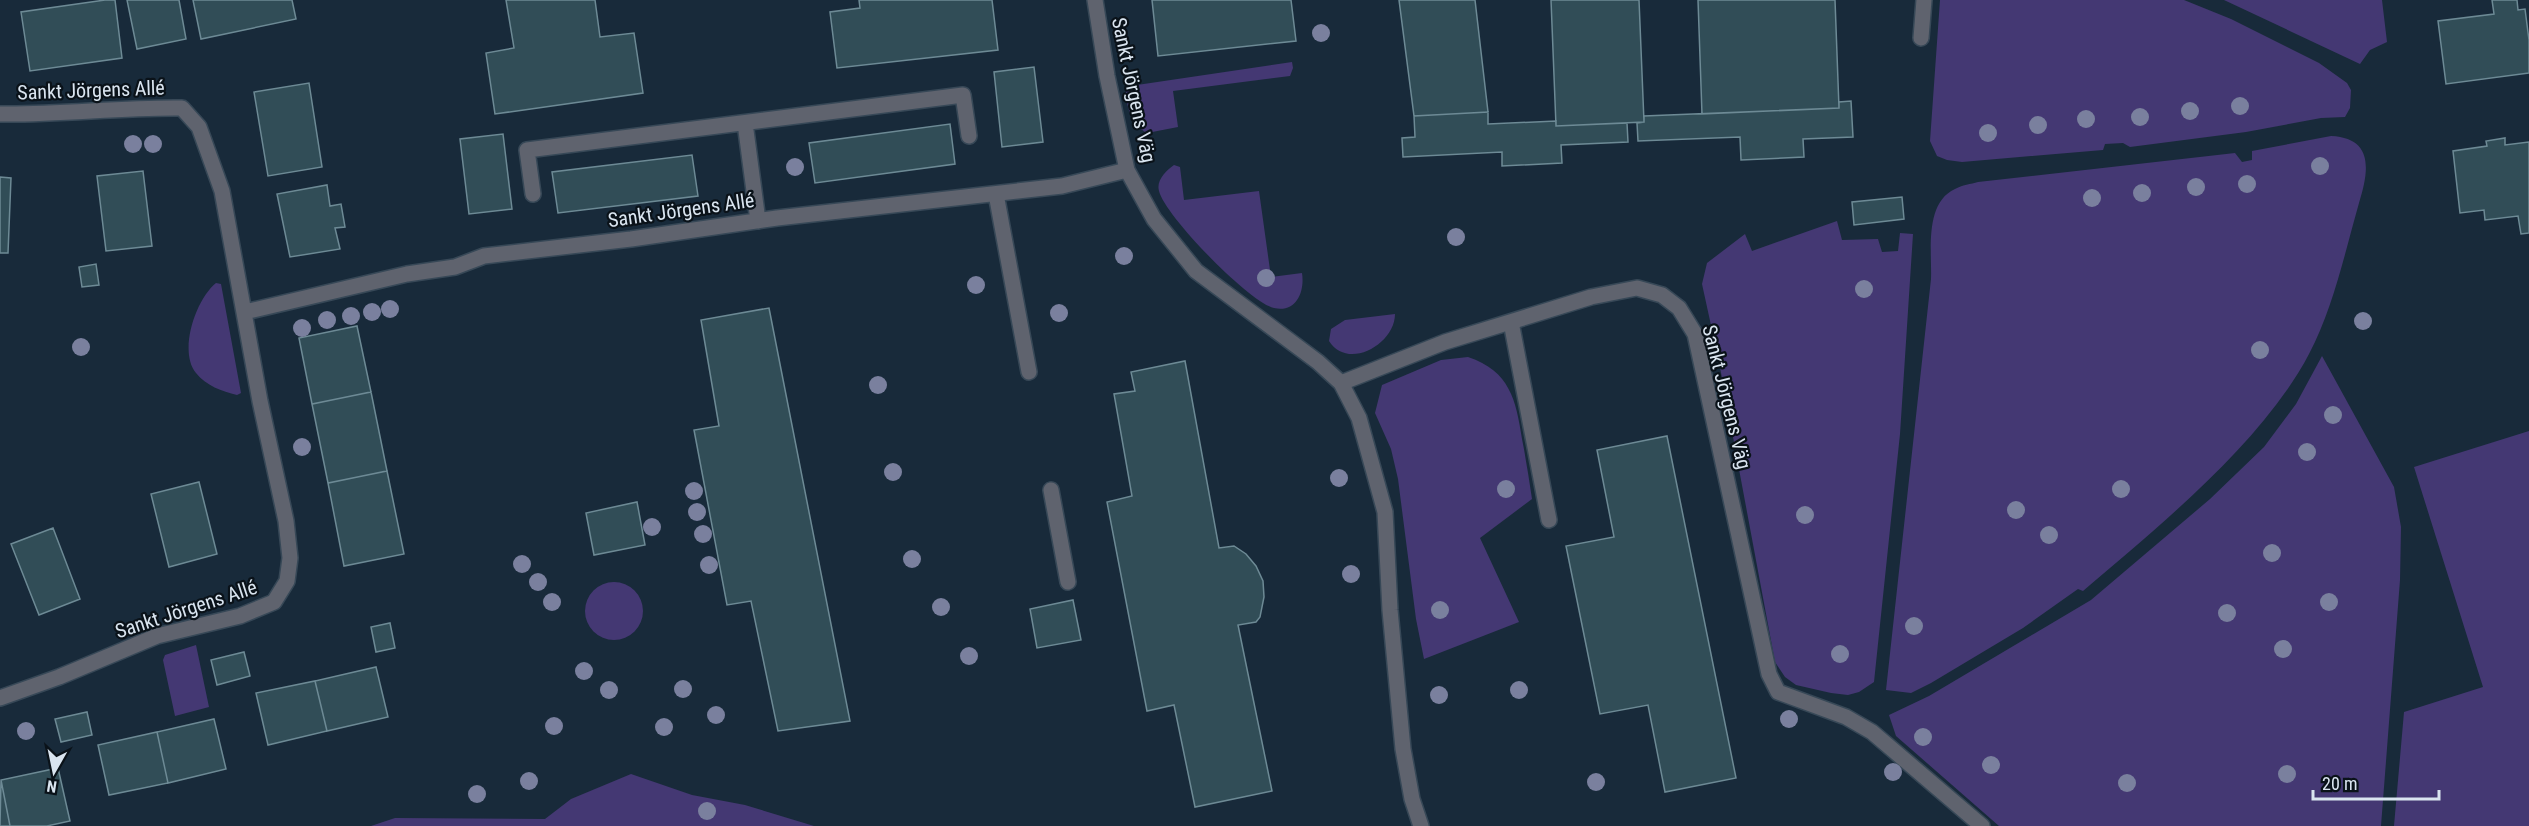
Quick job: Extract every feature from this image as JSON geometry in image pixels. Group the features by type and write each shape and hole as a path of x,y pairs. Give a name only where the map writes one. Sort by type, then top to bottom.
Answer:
{"street":[{"name":"Sankt Jörgens Väg","path":"1095,0 1107,76 1127,170 1154,219 1196,271 1318,362 1341,383 1359,418 1385,512 1390,610 1401,729 1412,799 1421,826"},
{"path":"1921,38 1924,0"},
{"path":"532,194 527,150 963,95 969,136"},
{"name":"Sankt Jörgens Allé","path":"0,114 34,115 142,108 182,108 199,127 222,191 260,401 286,521 290,558 287,581 274,602 240,616 157,636 59,677 0,698"},
{"path":"745,123 758,221"},
{"name":"Sankt Jörgens Allé","path":"245,312 407,274 455,267 484,256 758,221 1062,186 1127,170"},
{"path":"996,194 1029,372"},
{"name":"Sankt Jörgens Väg","path":"1341,383 1445,342 1591,297 1637,288 1662,295 1679,308 1695,334 1769,674 1778,692 1846,717 1872,732 1982,826"},
{"path":"1511,322 1549,520"},
{"path":"1051,490 1068,582"}],"shaded area":[{"path":"1940,0 2184,0 2231,19 2319,63 2347,83 2351,90 2350,108 2345,117 2321,118 2246,132 2130,147 2123,143 2105,144 2103,150 1962,162 1947,160 1937,156 1930,141"},
{"path":"2224,0 2382,0 2387,42 2370,50 2360,64"},
{"path":"1292,62 1293,68 1290,76 1173,91 1178,127 1147,133 1137,125 1127,103 1126,91 1137,85"},
{"path":"2331,136 2345,138 2355,143 2361,150 2365,158 2365,179 2338,280 2325,318 2309,354 2289,387 2265,419 2207,482 2083,591 2078,589 2023,628 1931,683 1911,693 1886,690 1931,279 1932,229 1938,205 1945,196 1958,188 1978,182 2235,153 2242,162 2252,160 2252,151"},
{"path":"1174,165 1180,167 1184,200 1259,191 1271,277 1302,273 1300,294 1293,304 1282,309 1262,303 1229,275 1192,238 1165,203 1158,187 1165,173"},
{"path":"1837,221 1842,240 1878,239 1882,252 1898,251 1900,233 1913,234 1900,434 1874,682 1859,692 1848,695 1796,685 1785,677 1775,662 1719,362 1702,284 1707,263 1745,234 1752,251"},
{"path":"216,283 221,284 241,393 237,395 209,385 196,373 191,363 189,339 196,313"},
{"path":"1395,314 1393,325 1387,335 1369,350 1358,354 1347,354 1337,350 1329,341 1331,329 1345,320"},
{"path":"2322,356 2394,487 2401,527 2400,580 2381,826 1999,826 1896,736 1889,715 1929,696 2091,600 2210,499 2264,447 2296,404"},
{"path":"1468,357 1493,370 1502,379 1513,400 1520,425 1532,499 1480,538 1519,622 1424,659 1416,619 1398,479 1391,449 1375,413 1382,385 1441,360"},
{"path":"2529,431 2529,826 2394,826 2404,712 2483,687 2414,467"},
{"path":"608,582 620,582 635,590 643,605 643,617 635,632 620,640 608,640 593,632 585,617 585,605 593,590"},
{"path":"196,645 209,707 175,716 163,660 165,655"},
{"path":"631,774 692,795 745,805 814,826 371,826 395,818 545,819 571,799"}],"building":[{"path":"115,0 122,58 30,71 21,12"},
{"path":"127,0 179,0 186,39 137,49"},
{"path":"193,0 292,0 296,19 201,39"},
{"path":"506,0 595,0 600,37 634,33 643,93 495,114 486,53 514,48"},
{"path":"859,0 992,0 998,50 837,68 830,12 860,8"},
{"path":"1152,0 1291,0 1296,41 1158,56"},
{"path":"1399,0 1475,0 1488,112 1414,116"},
{"path":"1551,0 1639,0 1644,122 1556,126"},
{"path":"1698,0 1835,0 1839,108 1702,114"},
{"path":"2492,0 2517,0 2518,10 2525,9 2529,40 2529,73 2446,84 2438,21 2494,14"},
{"path":"1034,67 1043,142 1002,147 994,72"},
{"path":"309,83 322,167 268,176 254,92"},
{"path":"1851,101 1853,137 1803,139 1804,157 1741,160 1740,137 1638,141 1637,123 1644,122 1644,116 1839,108 1839,102"},
{"path":"1488,112 1488,124 1556,121 1556,126 1627,123 1628,142 1561,145 1562,163 1502,166 1502,152 1403,157 1402,138 1415,137 1414,116"},
{"path":"950,124 955,164 815,183 809,143"},
{"path":"503,134 512,209 469,214 460,139"},
{"path":"2505,138 2505,145 2529,142 2529,233 2521,234 2518,216 2485,220 2484,210 2460,213 2453,151 2487,146 2486,141"},
{"path":"692,155 698,196 558,213 552,172"},
{"path":"143,171 152,246 106,251 97,176"},
{"path":"0,177 11,178 8,253 0,253"},
{"path":"327,185 330,206 341,204 345,227 335,228 340,249 290,257 277,194"},
{"path":"1902,197 1904,219 1854,225 1852,202"},
{"path":"96,264 99,285 82,287 79,267"},
{"path":"769,308 850,721 778,731 751,601 727,605 694,430 719,426 701,320"},
{"path":"357,326 371,392 312,404 299,338"},
{"path":"1185,361 1219,548 1234,546 1246,554 1256,566 1263,581 1264,597 1260,617 1256,622 1238,625 1272,791 1195,807 1174,705 1147,711 1107,502 1132,496 1114,394 1135,391 1131,372"},
{"path":"371,392 387,471 328,483 312,404"},
{"path":"1667,436 1736,778 1665,792 1648,705 1600,714 1566,546 1614,537 1597,450"},
{"path":"387,471 404,554 344,566 328,483"},
{"path":"199,482 217,554 169,567 151,494"},
{"path":"637,502 645,545 594,555 586,513"},
{"path":"53,528 80,599 39,615 11,544"},
{"path":"1073,600 1081,640 1037,648 1030,609"},
{"path":"390,623 395,648 376,652 371,627"},
{"path":"244,652 250,676 217,685 211,660"},
{"path":"376,667 388,717 327,731 315,681"},
{"path":"315,681 327,731 268,745 256,693"},
{"path":"87,712 92,735 61,742 55,719"},
{"path":"214,719 226,769 168,783 157,732"},
{"path":"157,732 168,783 109,795 98,745"},
{"path":"58,768 70,821 47,826 10,826 1,780"},
{"path":"1,780 10,826 0,826"}]}
